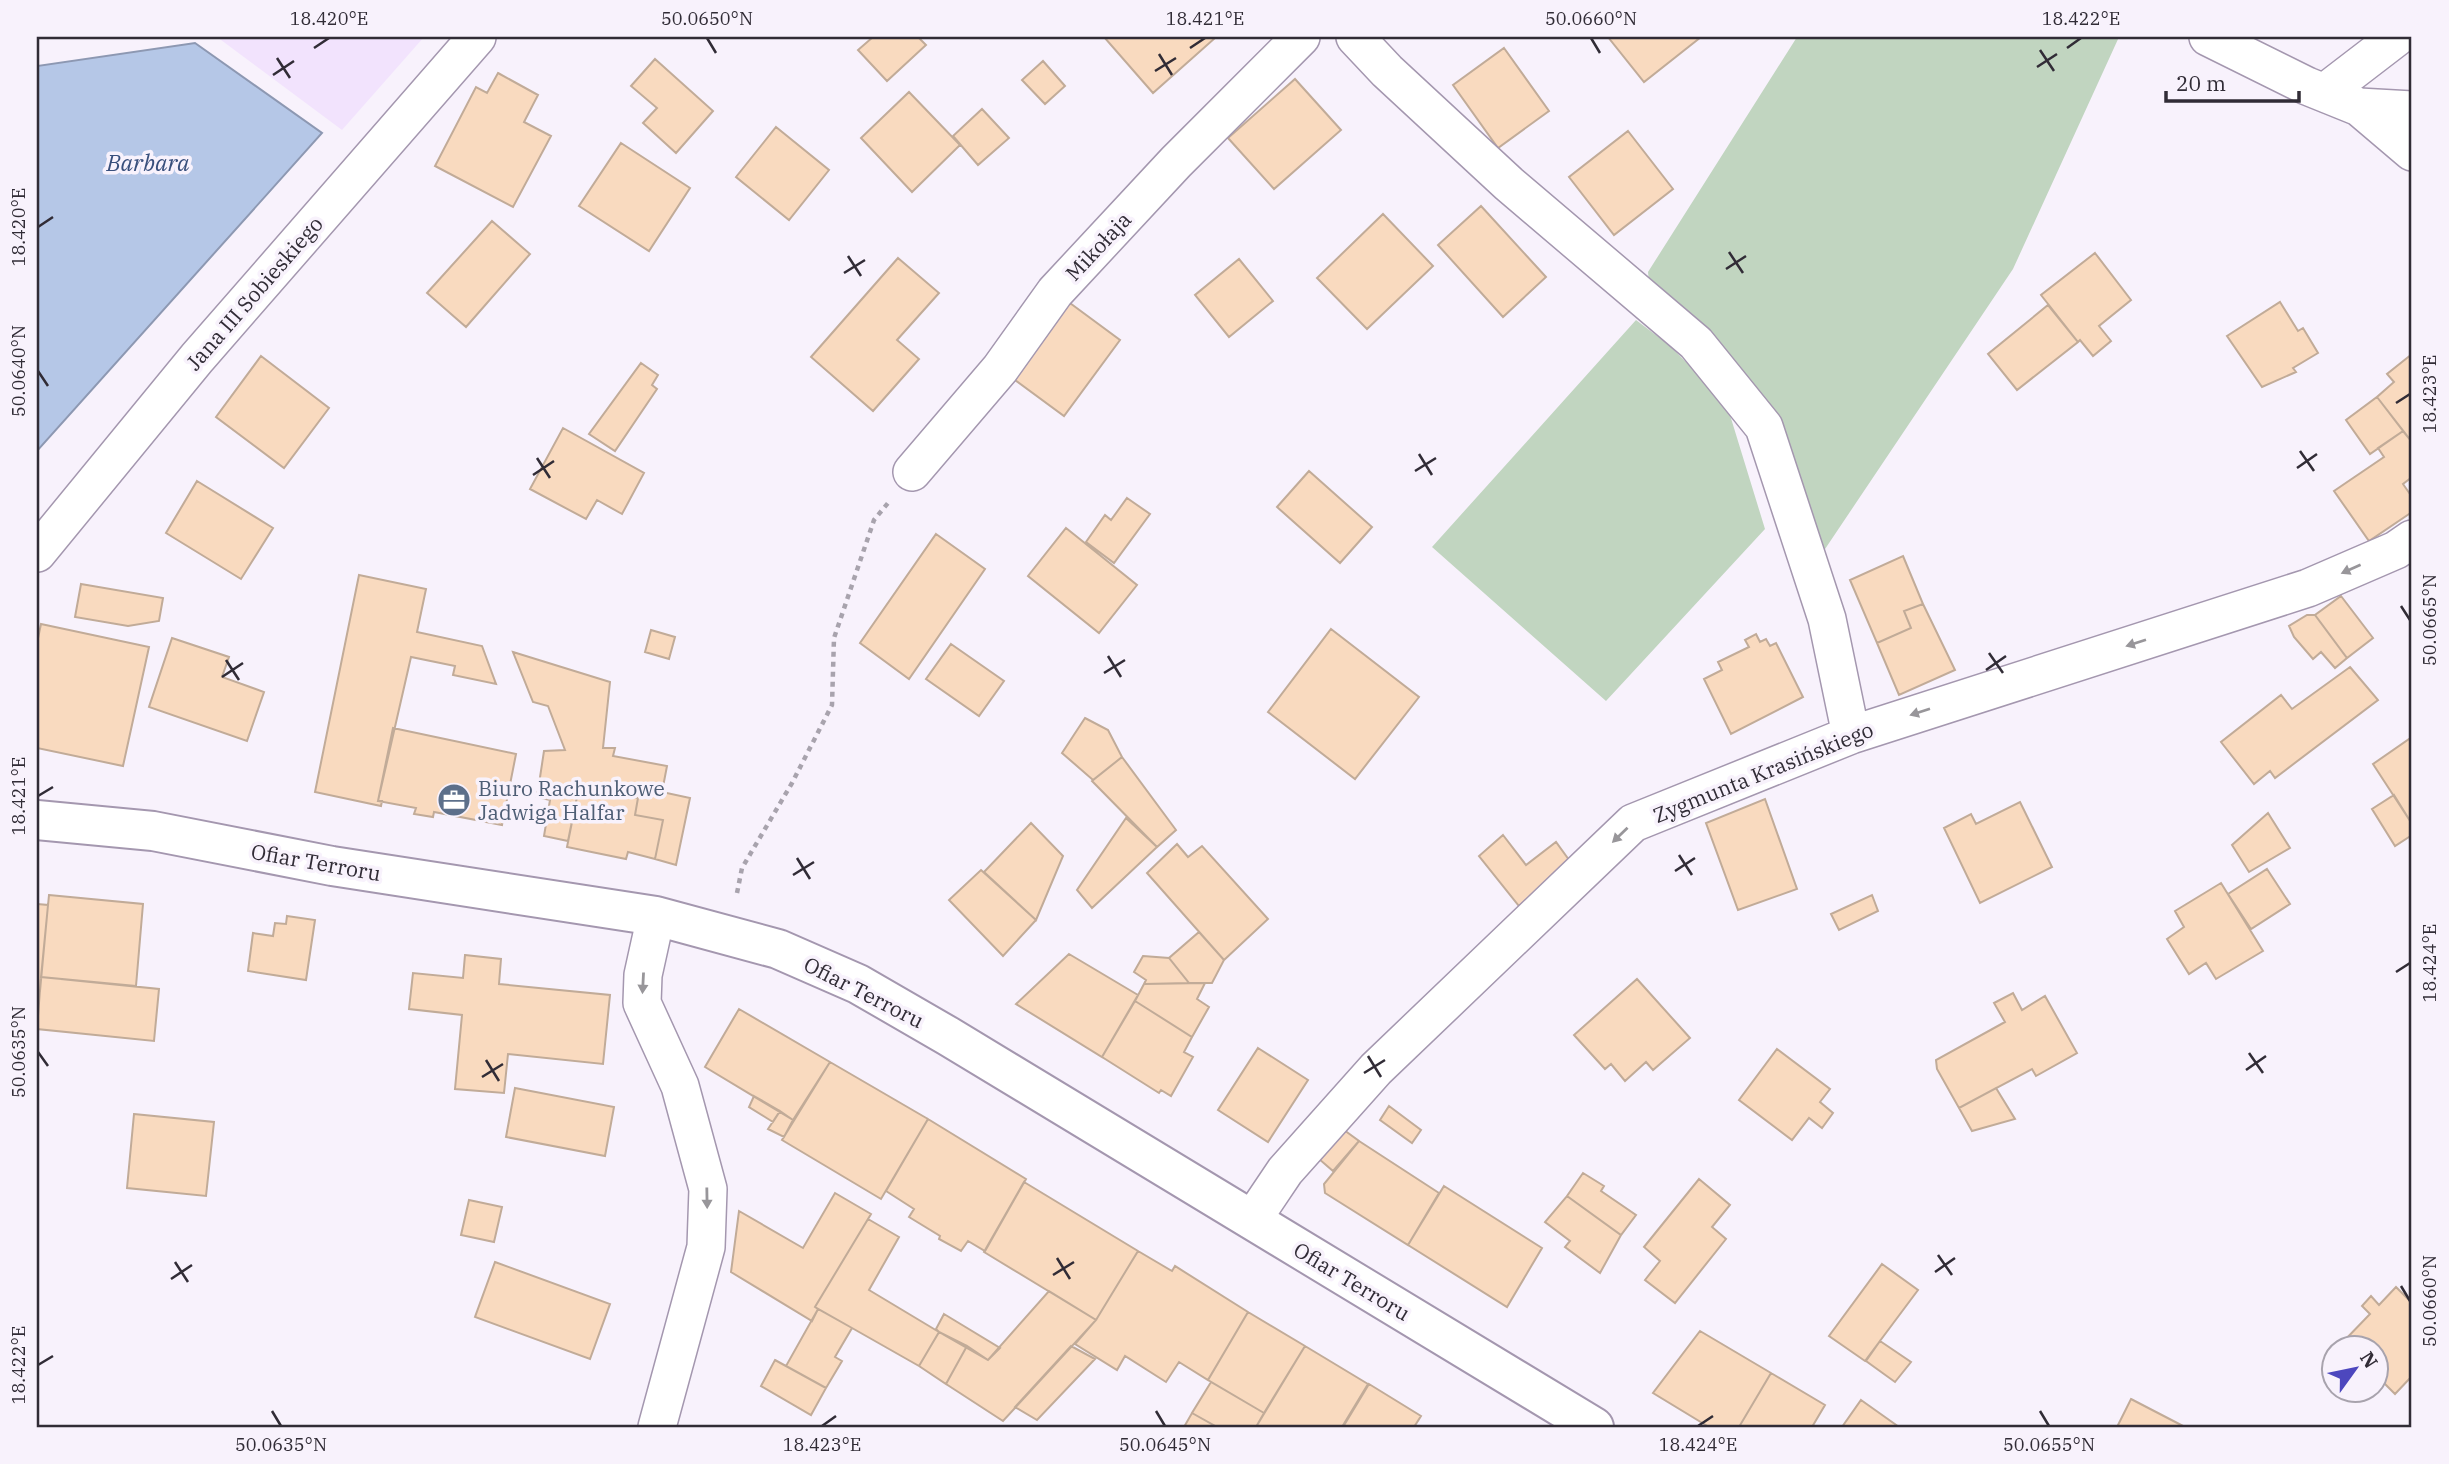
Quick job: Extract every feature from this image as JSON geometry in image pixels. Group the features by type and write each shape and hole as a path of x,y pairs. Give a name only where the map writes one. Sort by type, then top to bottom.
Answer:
{"street":[{"name":"Jana III Sobieskiego","path":"37,553 197,358 477,37"},
{"name":"Mikołaja","path":"912,472 1000,369 1055,292 1176,162 1301,37"},
{"path":"1355,37 1387,71 1510,184 1696,343 1764,428 1827,620 1851,734"},
{"path":"2208,37 2359,107 2412,152"},
{"path":"2324,93 2397,37"},
{"path":"2359,107 2412,110"},
{"name":"Zygmunta Krasińskiego","path":"1252,1220 1285,1171 1376,1069 1633,823 1851,734 2308,588 2396,550 2412,538"},
{"name":"Ofiar Terroru","path":"37,820 153,831 331,866 656,916 729,933 778,949 858,984 1594,1427"},
{"path":"656,916 643,975 642,1003 680,1086 708,1189 706,1247 657,1427"}],"path":[{"path":"729,933 742,868 792,783 832,705 834,638 874,520"}],"shaded area":[{"path":"217,37 424,37 342,130"}],"green space":[{"path":"1797,37 2119,37 2013,269 1819,558 1781,435 1650,291 1648,272"},
{"path":"1636,320 1669,345 1726,402 1765,529 1606,701 1432,547"}],"water":[{"name":"Barbara","path":"195,43 322,133 37,451 37,66"}],"building":[{"path":"873,37 918,37 926,45 887,81 858,50"},
{"path":"1104,37 1214,37 1215,38 1153,93"},
{"path":"1608,37 1701,37 1644,82"},
{"path":"1504,48 1549,111 1498,148 1453,85"},
{"path":"655,59 713,111 676,153 643,123 657,108 631,86"},
{"path":"1043,61 1065,86 1045,104 1022,80"},
{"path":"498,73 538,95 524,122 551,136 513,207 435,166 476,87 487,93"},
{"path":"1295,79 1341,130 1274,189 1228,138"},
{"path":"909,92 960,145 912,192 861,138"},
{"path":"982,109 1009,138 978,165 953,136"},
{"path":"776,127 829,170 789,220 736,177"},
{"path":"1628,131 1673,189 1614,235 1569,177"},
{"path":"621,143 690,188 649,251 579,206"},
{"path":"1481,206 1546,277 1503,317 1438,245"},
{"path":"1383,214 1433,266 1367,329 1317,278"},
{"path":"492,221 530,254 466,327 427,293"},
{"path":"2095,253 2131,300 2099,326 2111,341 2093,356 2080,340 2078,342 2041,295"},
{"path":"898,258 939,293 897,340 919,359 873,411 811,357"},
{"path":"1239,259 1273,301 1229,337 1195,295"},
{"path":"1055,292 1120,340 1064,416 1000,369"},
{"path":"2280,302 2298,331 2303,328 2318,353 2293,368 2296,372 2262,387 2227,336"},
{"path":"2048,305 2078,342 2017,390 1988,354"},
{"path":"2412,354 2412,442 2377,397 2394,382 2387,374"},
{"path":"261,356 329,408 284,468 216,417"},
{"path":"641,363 658,375 652,385 657,389 615,451 589,434"},
{"path":"2377,397 2403,431 2370,454 2346,420"},
{"path":"563,428 644,473 622,514 597,500 586,519 530,489"},
{"path":"2403,431 2412,442 2412,477 2403,484 2412,497 2412,512 2369,541 2334,491 2384,457 2378,448"},
{"path":"1309,471 1372,527 1340,563 1277,507"},
{"path":"197,481 273,528 241,579 166,533"},
{"path":"1127,498 1150,514 1114,563 1086,542 1105,515 1111,520"},
{"path":"1066,528 1137,585 1099,633 1028,576"},
{"path":"936,534 985,569 909,679 860,643"},
{"path":"1903,556 1923,604 1904,611 1911,628 1877,643 1850,580"},
{"path":"359,575 426,589 417,632 482,646 496,684 453,675 455,666 411,657 378,801 382,801 381,806 315,792"},
{"path":"81,584 163,598 159,621 128,626 75,617"},
{"path":"2341,596 2373,638 2347,658 2315,615"},
{"path":"1923,604 1955,670 1899,695 1877,643 1911,628 1904,611"},
{"path":"2307,615 2315,615 2347,658 2335,668 2321,652 2313,659 2294,637 2289,626"},
{"path":"41,624 149,647 123,766 37,748 37,643"},
{"path":"1331,629 1419,697 1355,779 1268,712"},
{"path":"651,630 675,637 669,659 645,652"},
{"path":"1756,634 1760,642 1766,639 1770,646 1776,643 1803,697 1731,734 1704,679 1722,670 1718,662 1749,647 1745,640"},
{"path":"172,638 229,657 222,677 264,692 247,741 149,707"},
{"path":"951,644 1004,681 979,716 926,679"},
{"path":"513,652 610,682 603,748 615,748 613,756 667,766 662,792 690,798 676,865 655,859 663,820 635,815 638,798 579,787 568,841 544,836 550,800 537,797 544,751 565,750 548,706 533,702"},
{"path":"2350,667 2378,700 2275,778 2270,771 2254,784 2221,742 2281,695 2292,709"},
{"path":"1085,718 1108,730 1122,757 1093,780 1062,753"},
{"path":"393,728 516,754 502,825 434,812 433,817 414,814 416,808 378,801"},
{"path":"2412,737 2412,824 2373,764"},
{"path":"1122,757 1176,830 1157,847 1092,781"},
{"path":"579,787 638,798 635,815 663,820 655,859 628,852 626,859 567,847"},
{"path":"2394,795 2412,824 2412,835 2395,846 2372,809"},
{"path":"1765,799 1797,889 1738,910 1706,823"},
{"path":"2020,802 2052,867 1980,903 1944,828 1971,814 1976,824"},
{"path":"2268,813 2290,848 2249,872 2232,845"},
{"path":"1126,818 1157,847 1092,908 1077,890"},
{"path":"1031,823 1063,856 1036,920 984,872"},
{"path":"1503,835 1526,865 1556,842 1572,864 1519,906 1479,856"},
{"path":"1177,844 1188,857 1202,846 1268,919 1224,960 1147,873"},
{"path":"2267,869 2290,904 2251,929 2228,894"},
{"path":"981,870 1036,920 1003,956 949,900"},
{"path":"2221,883 2263,951 2216,979 2206,963 2189,974 2167,939 2184,927 2175,911"},
{"path":"49,895 143,904 136,986 41,977"},
{"path":"1872,895 1878,911 1839,930 1831,914"},
{"path":"37,904 48,905 40,991 37,991"},
{"path":"287,916 315,920 306,980 248,971 253,933 273,936 275,923 286,924"},
{"path":"1199,932 1224,960 1212,983 1189,983 1169,958"},
{"path":"1069,954 1138,995 1102,1057 1016,1004"},
{"path":"465,955 501,959 499,984 610,995 603,1064 508,1054 504,1093 455,1089 462,1015 409,1009 413,973 463,978"},
{"path":"1143,956 1169,958 1189,983 1144,984 1146,980 1134,972"},
{"path":"41,977 159,989 154,1041 37,1029"},
{"path":"1637,979 1690,1038 1653,1070 1646,1062 1625,1081 1611,1064 1605,1069 1574,1035"},
{"path":"1205,983 1197,999 1209,1007 1192,1037 1135,1001 1144,984"},
{"path":"2013,993 2022,1010 2045,996 2077,1053 2036,1076 2032,1069 1959,1108 1937,1069 1936,1060 2005,1022 1994,1003"},
{"path":"1135,1001 1192,1037 1184,1052 1193,1057 1171,1096 1161,1090 1159,1093 1102,1057"},
{"path":"739,1009 830,1062 793,1120 705,1067"},
{"path":"1258,1048 1308,1080 1268,1142 1218,1110"},
{"path":"1777,1049 1830,1089 1820,1102 1833,1113 1822,1128 1809,1118 1792,1140 1739,1100"},
{"path":"830,1062 928,1119 881,1199 782,1140"},
{"path":"515,1088 614,1107 605,1156 506,1137"},
{"path":"1996,1088 2015,1119 1972,1131 1959,1108"},
{"path":"754,1096 780,1111 773,1122 749,1107"},
{"path":"1389,1106 1421,1130 1412,1143 1380,1120"},
{"path":"780,1111 793,1120 784,1137 768,1129"},
{"path":"134,1114 214,1122 206,1196 127,1188"},
{"path":"928,1119 1026,1179 985,1251 968,1241 961,1251 939,1239 940,1236 909,1217 914,1209 886,1191"},
{"path":"1344,1130 1359,1141 1333,1171 1319,1159"},
{"path":"1359,1141 1439,1193 1408,1245 1325,1193 1324,1184"},
{"path":"1583,1173 1604,1186 1601,1191 1636,1215 1621,1235 1567,1196"},
{"path":"1699,1179 1730,1205 1712,1227 1726,1239 1675,1303 1645,1280 1660,1261 1644,1247"},
{"path":"1024,1182 1138,1251 1096,1320 984,1252"},
{"path":"1444,1186 1542,1248 1507,1307 1408,1245"},
{"path":"835,1193 871,1214 815,1307 818,1309 812,1321 731,1272 739,1211 803,1248"},
{"path":"1567,1196 1621,1235 1600,1273 1565,1247 1570,1241 1545,1222"},
{"path":"469,1200 502,1207 494,1242 461,1235"},
{"path":"868,1219 899,1237 869,1290 939,1332 919,1366 815,1307"},
{"path":"1138,1251 1172,1271 1175,1266 1248,1312 1208,1380 1179,1362 1166,1382 1125,1356 1117,1370 1075,1344 1096,1320"},
{"path":"495,1262 610,1304 590,1359 475,1317"},
{"path":"1882,1264 1918,1290 1865,1361 1829,1336"},
{"path":"2396,1287 2412,1303 2412,1376 2395,1394 2390,1389 2390,1334 2351,1334 2370,1314 2362,1306 2371,1296 2379,1305"},
{"path":"1049,1291 1096,1320 1003,1421 946,1384 967,1346 988,1360"},
{"path":"818,1309 852,1328 835,1357 842,1361 826,1388 786,1366"},
{"path":"1248,1312 1305,1346 1264,1413 1208,1380"},
{"path":"944,1314 1000,1348 988,1360 939,1332 936,1329"},
{"path":"1700,1331 1771,1373 1739,1427 1709,1427 1653,1393"},
{"path":"939,1332 967,1346 946,1384 919,1366"},
{"path":"1880,1341 1911,1362 1895,1382 1866,1361"},
{"path":"1071,1346 1095,1359 1037,1420 1015,1407"},
{"path":"1305,1346 1368,1384 1342,1427 1256,1427"},
{"path":"775,1360 826,1388 811,1415 761,1386"},
{"path":"1771,1373 1825,1405 1812,1427 1739,1427"},
{"path":"1211,1382 1264,1413 1256,1427 1217,1427 1192,1413"},
{"path":"1369,1384 1421,1416 1414,1427 1343,1427"},
{"path":"2131,1399 2185,1427 2117,1427"},
{"path":"1861,1400 1899,1427 1842,1427"},
{"path":"1192,1413 1217,1427 1184,1427"}],"place":[{"name":"Biuro Rachunkowe Jadwiga Halfar","path":"454,800"}]}
